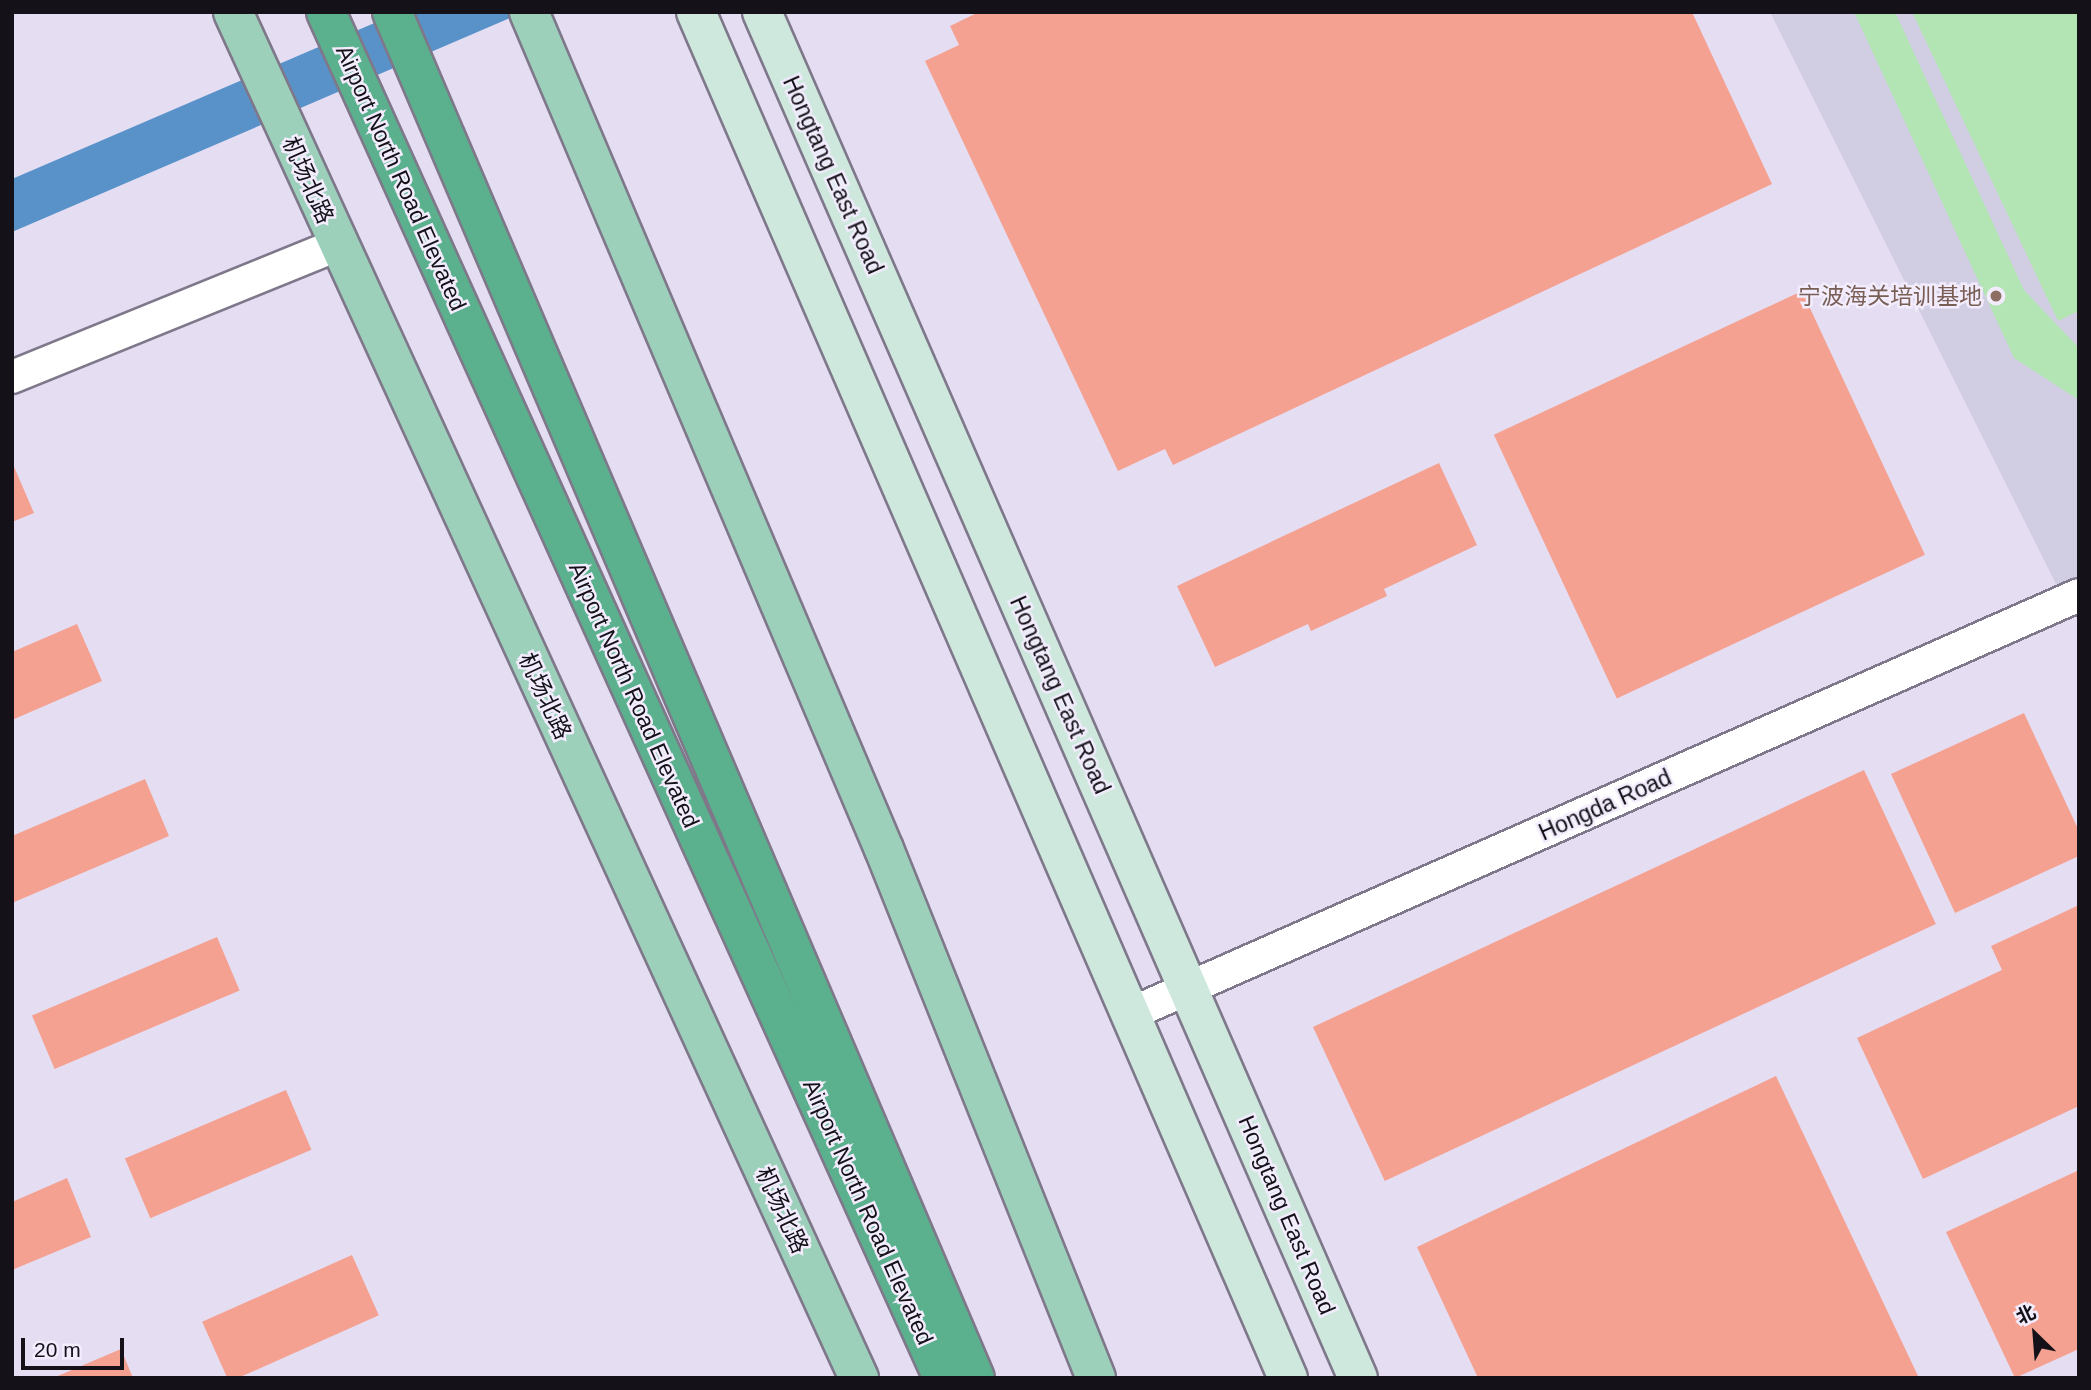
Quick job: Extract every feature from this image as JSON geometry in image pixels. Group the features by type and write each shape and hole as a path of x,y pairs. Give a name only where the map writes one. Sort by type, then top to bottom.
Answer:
{"highway":[{"name":"Airport North Road Elevated","path":"326,12 943,1378"},
{"name":"Airport North Road Elevated","path":"392,12 975,1378"}],"main road":[{"path":"530,12 884,849 1096,1378"},
{"path":"696,12 1288,1378"},
{"name":"Hongtang East Road","path":"762,12 1358,1378"},
{"name":"机场北路","path":"236,20 859,1378"}],"street":[{"path":"12,377 337,245"},
{"name":"Hongda Road","path":"1130,1014 2076,604"}],"shaded area":[{"name":"宁波海关培训基地","path":"1770,12 2079,12 2079,581 2059,590"}],"green space":[{"path":"1854,12 1895,12 2024,290 2079,348 2079,400 2014,358"},
{"path":"1912,12 2079,12 2079,311 2058,321"}],"water":[{"path":"400,12 524,12 12,232 12,179"}],"building":[{"path":"979,12 1692,12 1772,184 1173,465 1165,449 1118,471 925,61 959,45 950,26"},
{"path":"1802,291 1925,555 1617,698 1494,435"},
{"path":"12,462 34,513 12,522"},
{"path":"1439,463 1477,545 1384,589 1387,596 1311,631 1308,624 1215,667 1177,586"},
{"path":"77,624 102,681 12,720 12,652"},
{"path":"2024,713 2079,831 2079,856 1955,913 1891,774"},
{"path":"1864,770 1936,924 1385,1181 1313,1027"},
{"path":"145,779 169,836 12,903 12,836"},
{"path":"2079,905 2079,1106 1923,1179 1857,1038 2002,970 1991,946"},
{"path":"217,937 240,990 55,1069 32,1016"},
{"path":"1776,1076 1919,1378 1478,1378 1417,1247"},
{"path":"286,1090 311,1150 150,1218 125,1158"},
{"path":"2079,1170 2079,1349 2015,1378 1946,1232"},
{"path":"67,1178 91,1237 12,1270 12,1202"},
{"path":"352,1255 379,1315 238,1378 227,1378 202,1322"},
{"path":"121,1349 133,1378 53,1378"}],"place":[{"name":"宁波海关培训基地","path":"1996,296"}]}
